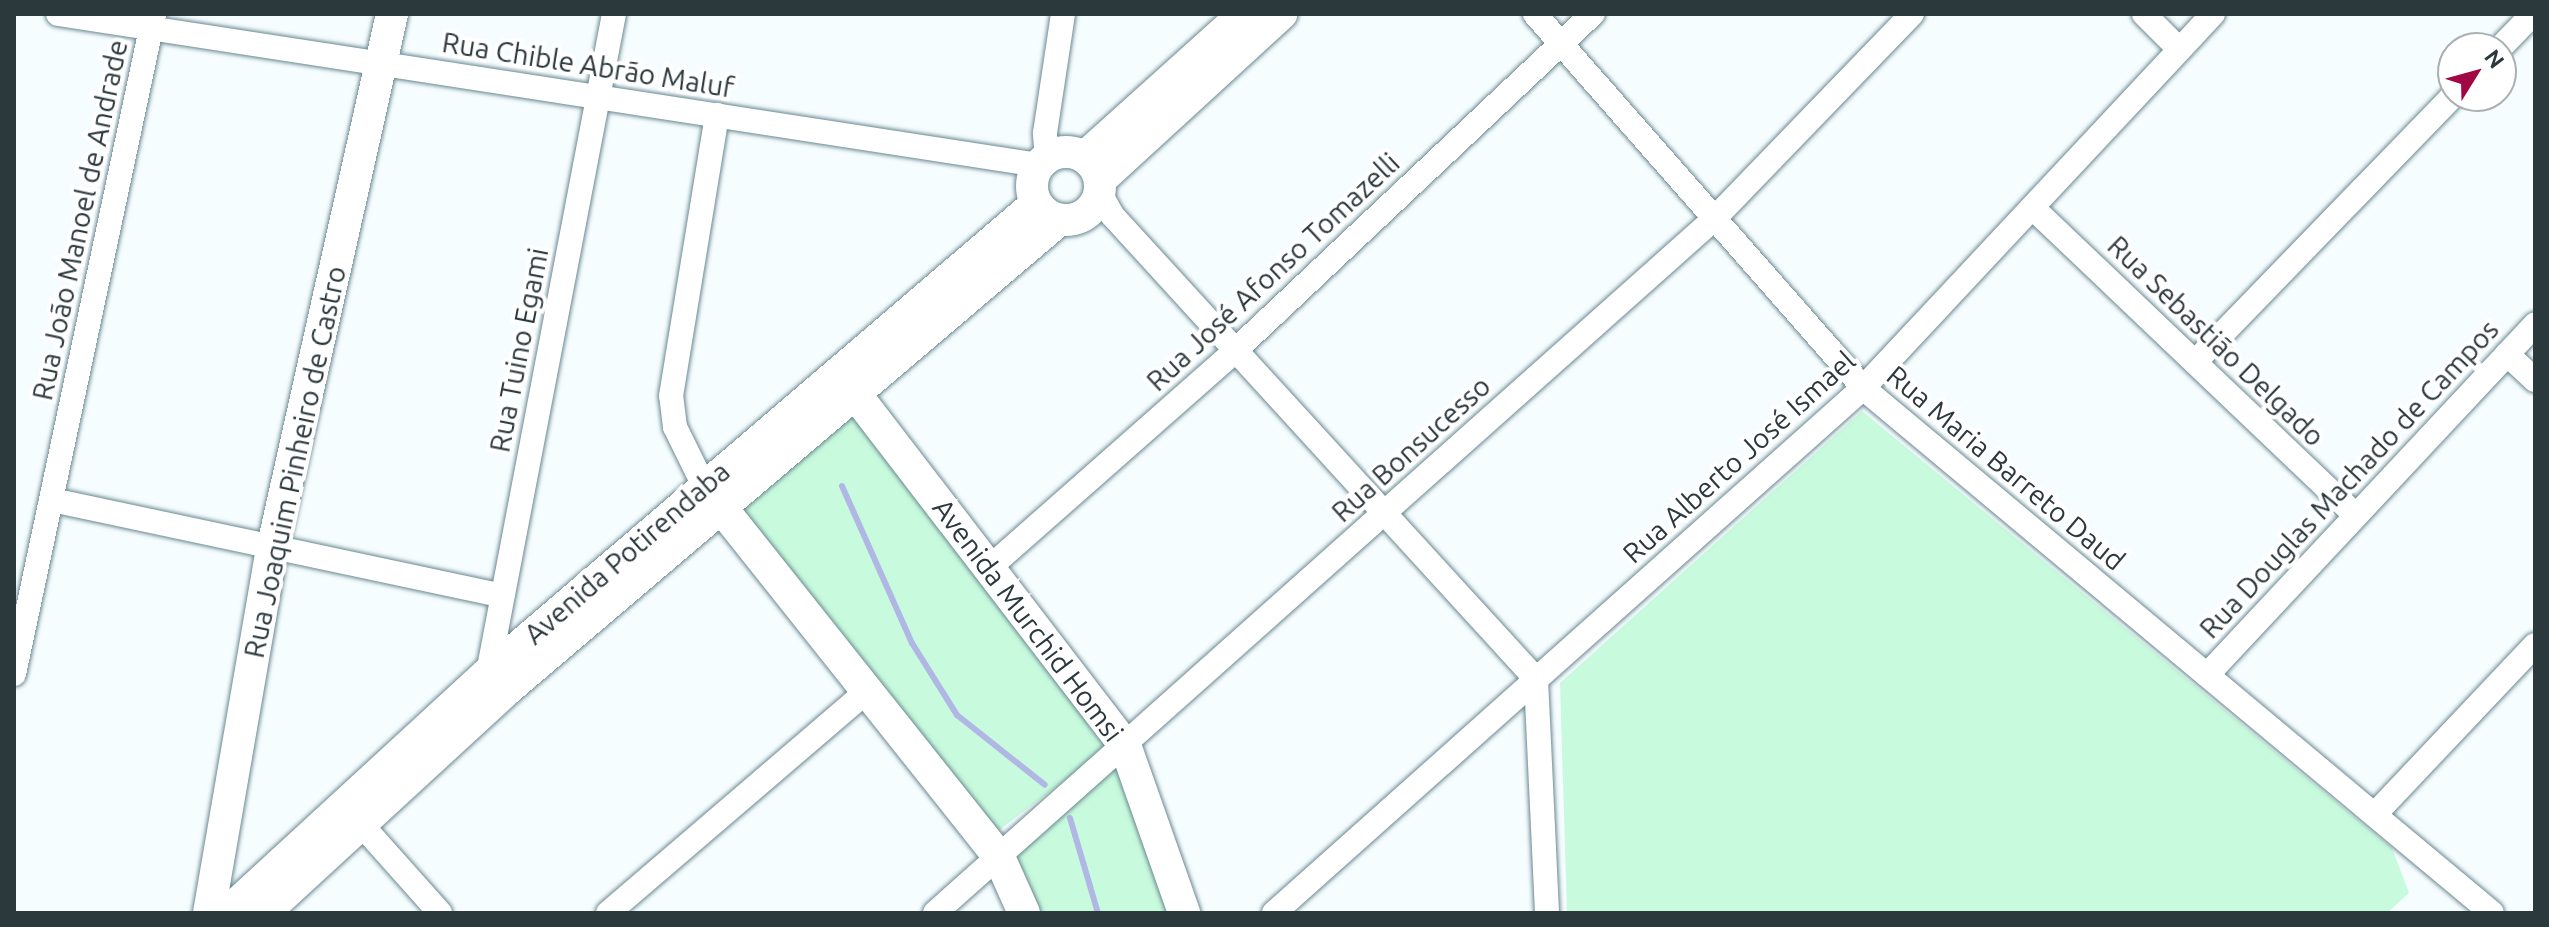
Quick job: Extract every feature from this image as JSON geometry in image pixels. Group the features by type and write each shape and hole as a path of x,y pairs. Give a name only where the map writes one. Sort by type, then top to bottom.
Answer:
{"main road":[{"name":"Rua Joaquim Pinheiro de Castro","path":"209,913 272,550 392,14"},
{"name":"Avenida Potirendaba","path":"227,913 351,813 496,682 713,496 1244,14"},
{"name":"Avenida Potirendaba","path":"713,496 853,391 1064,179 1281,14"},
{"name":"Avenida Murchid Homsi","path":"853,391 1125,745 1184,913"},
{"path":"713,496 999,857 1024,913"},
{"name":"Avenida Potirendaba","path":"264,913 351,813"}],"street":[{"name":"Rua Chible Abrão Maluf","path":"58,14 152,21 383,63 717,115 1064,179"},
{"name":"Rua Tuino Egami","path":"496,682 502,596 614,14"},
{"path":"1063,14 1064,179 1237,349 1536,679 1547,913"},
{"name":"Rua Maria Barreto Daud","path":"1535,14 1863,388 2376,813 2492,913"},
{"name":"Rua José Afonso Tomazelli","path":"989,568 1237,349 1593,14"},
{"name":"Rua Bonsucesso","path":"935,913 1714,219 1912,14"},
{"path":"2144,14 2179,49"},
{"name":"Rua Alberto José Ismael","path":"1274,913 1863,388 2035,210 2213,14"},
{"path":"2516,32 2533,14"},
{"name":"Rua João Manoel de Andrade","path":"14,674 152,21"},
{"path":"2195,362 2437,112"},
{"path":"713,496 675,427 671,396 717,115"},
{"name":"Rua Sebastião Delgado","path":"2035,210 2355,515"},
{"name":"Rua Douglas Machado de Campos","path":"2207,675 2535,324"},
{"path":"2507,354 2535,380"},
{"path":"52,500 272,550 502,596"},
{"path":"2376,813 2535,645"},
{"path":"608,913 867,691"},
{"path":"351,813 440,913"}],"green space":[{"path":"854,401 1113,744 983,842 725,498"},
{"path":"1862,411 2392,848 2409,893 2387,913 1567,913 1560,683"},
{"path":"1123,757 1177,913 1033,913 1008,858"}],"waterway":[{"path":"842,486 912,643 957,715 1045,785"},
{"path":"1070,818 1098,913"}]}
